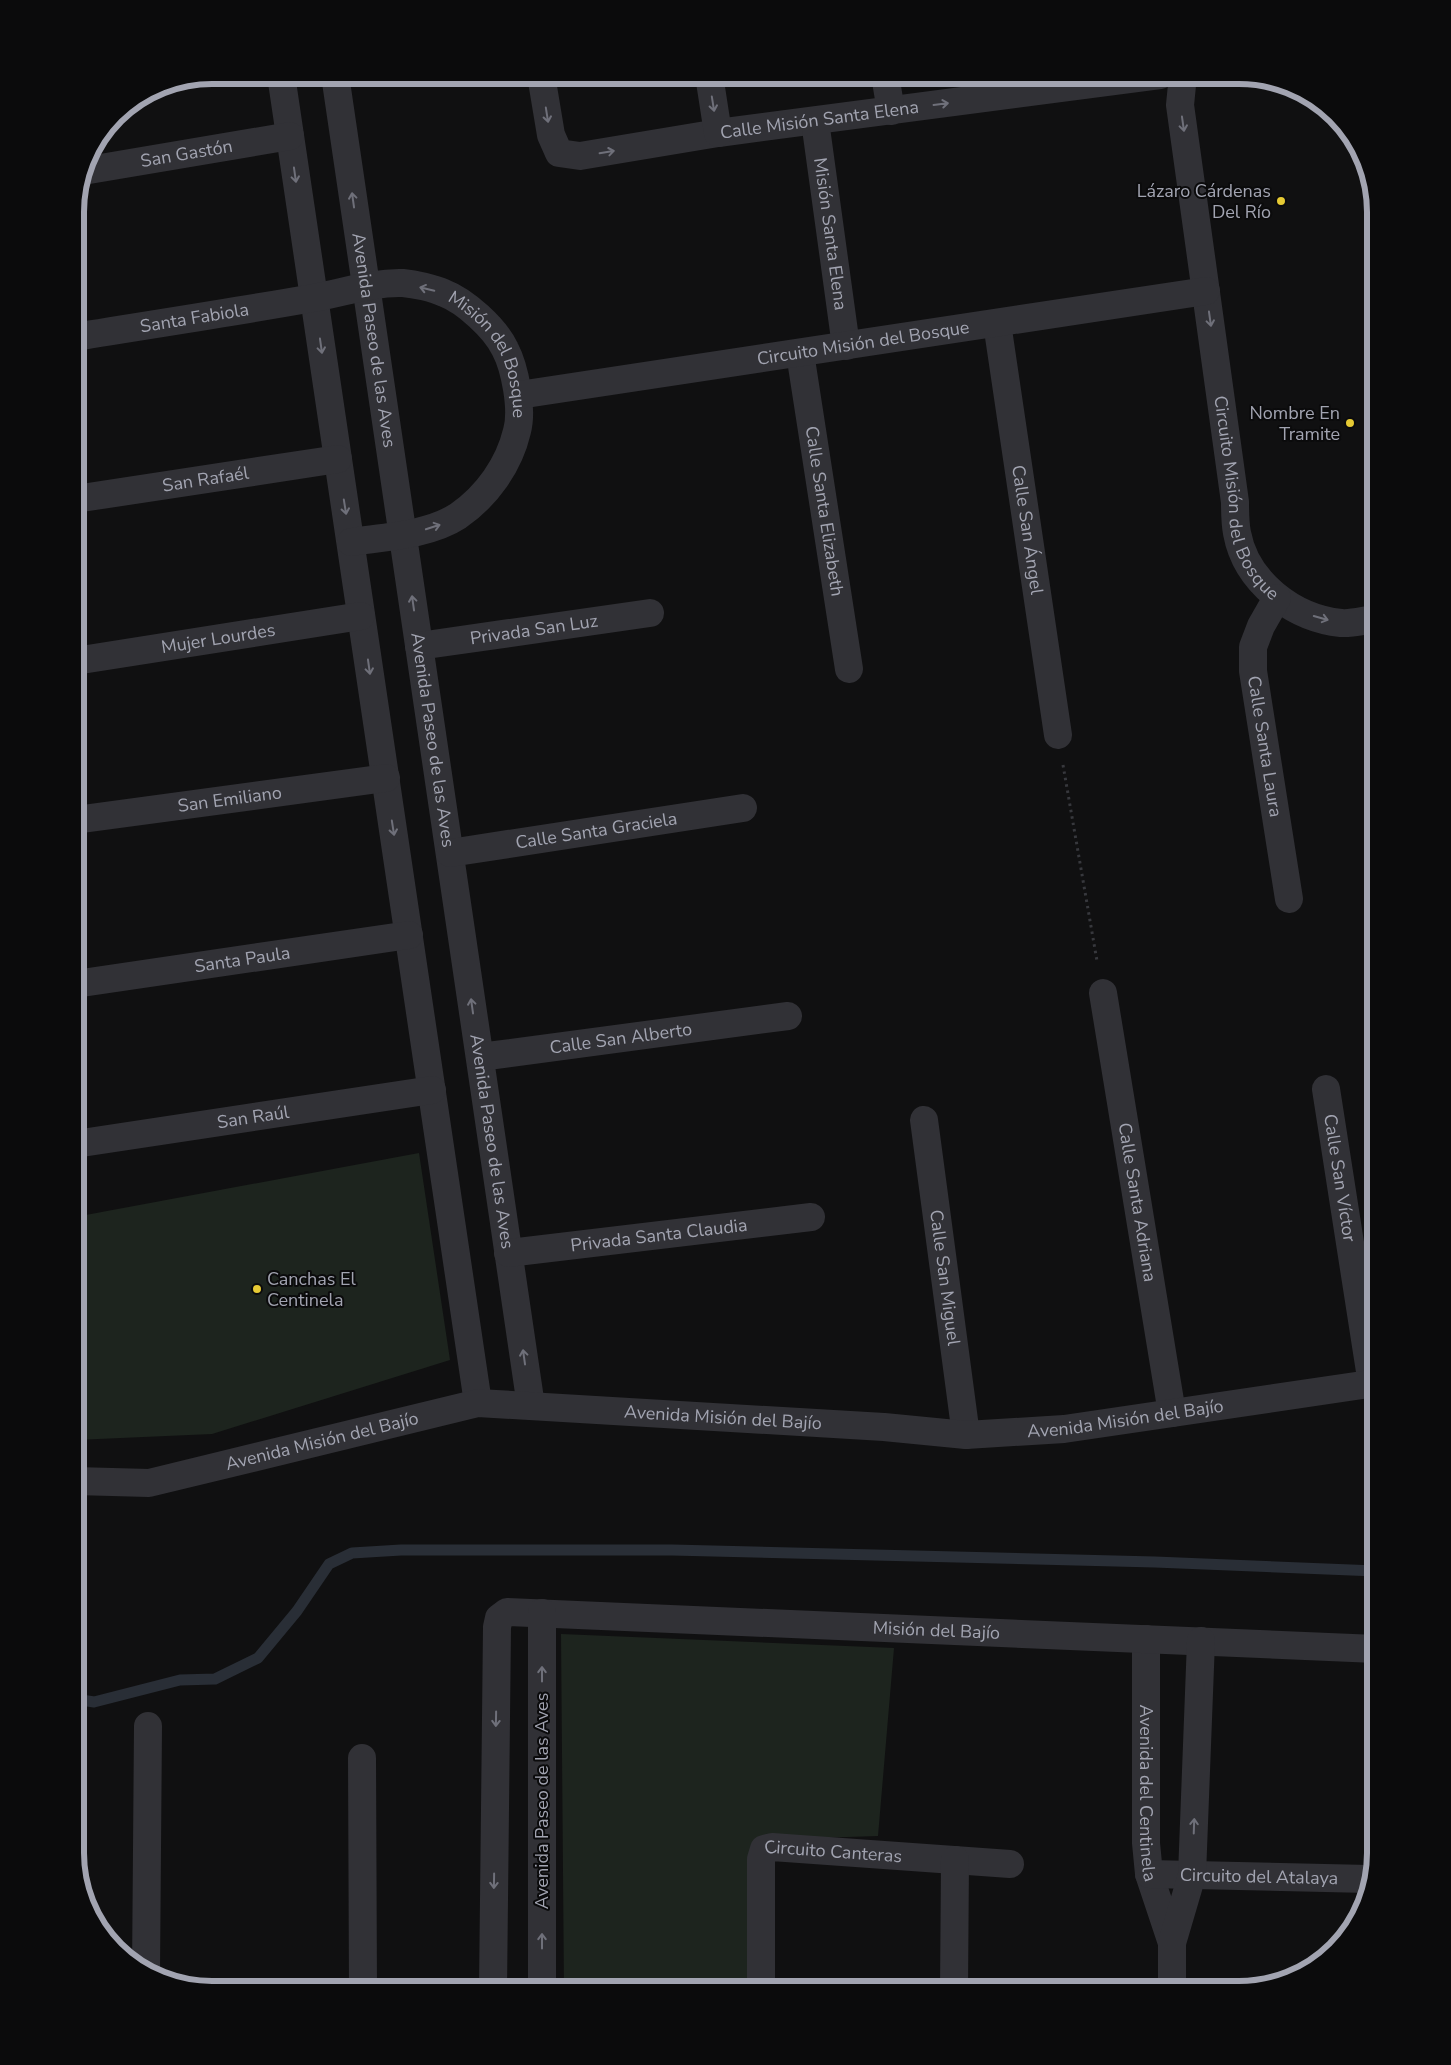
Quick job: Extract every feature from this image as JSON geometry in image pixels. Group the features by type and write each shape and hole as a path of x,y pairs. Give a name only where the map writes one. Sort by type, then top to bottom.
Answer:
{"street":[{"path":"281,84 478,1403"},
{"name":"Avenida Paseo de las Aves","path":"336,84 531,1406"},
{"name":"Calle Misión Santa Elena","path":"542,84 551,135 559,153 580,156 718,133 890,110 1044,84"},
{"path":"710,84 718,133"},
{"path":"886,84 890,110"},
{"name":"Circuito Misión del Bosque","path":"1182,84 1180,104 1237,534 1246,560 1260,582 1277,598 1298,610 1335,622 1367,620"},
{"name":"Misión Santa Elena","path":"815,120 846,346"},
{"name":"San Gastón","path":"92,170 290,136"},
{"name":"Misión del Bosque","path":"314,298 366,287 404,283 444,293 480,315 505,348 519,395 518,430 503,469 477,502 456,518 433,527 402,535 350,542"},
{"name":"Circuito Misión del Bosque","path":"519,395 1206,291"},
{"name":"Santa Fabiola","path":"84,336 314,298"},
{"name":"Calle San Ángel","path":"997,323 1058,735"},
{"name":"Calle Santa Elizabeth","path":"800,352 849,670"},
{"name":"San Rafaél","path":"84,498 338,459"},
{"name":"Calle Santa Laura","path":"1277,598 1260,626 1253,647 1254,671 1289,899"},
{"name":"Privada San Luz","path":"419,646 650,613"},
{"name":"Mujer Lourdes","path":"84,659 361,616"},
{"name":"San Emiliano","path":"84,819 386,778"},
{"name":"Calle Santa Graciela","path":"450,853 743,808"},
{"name":"Santa Paula","path":"84,983 409,936"},
{"name":"Calle Santa Adriana","path":"1103,992 1172,1413"},
{"name":"Calle San Alberto","path":"480,1058 775,1018"},
{"name":"Calle San Víctor","path":"1326,1089 1367,1341"},
{"name":"San Raúl","path":"84,1143 432,1090"},
{"name":"Calle San Miguel","path":"924,1120 966,1435"},
{"name":"Privada Santa Claudia","path":"508,1254 811,1217"},
{"name":"Avenida Misión del Bajío","path":"84,1481 149,1483 478,1403 884,1427 966,1435 1064,1428 1367,1385"},
{"name":"Misión del Bajío","path":"492,1981 496,1627 500,1618 507,1612 1367,1649"},
{"name":"Avenida Paseo de las Aves","path":"542,1613 542,1981"},
{"name":"Avenida del Centinela","path":"1146,1639 1146,1843 1149,1874 1172,1943"},
{"name":"Avenida del Centinela","path":"1172,1981 1172,1943 1192,1875 1202,1642"},
{"path":"146,1963 148,1726"},
{"path":"362,1758 363,1981"},
{"name":"Circuito Canteras","path":"761,1981 761,1859 764,1849 772,1847 1010,1864"},
{"path":"954,1981 955,1860"},
{"name":"Circuito del Atalaya","path":"1149,1874 1364,1879"}],"path":[{"path":"1058,735 1103,992"}],"shaded area":[{"name":"Canchas El Centinela","path":"419,1153 450,1360 212,1434 84,1440 84,1215"},
{"path":"561,1634 894,1648 878,1836 754,1840 750,1981 564,1981"}],"waterway":[{"path":"84,1700 94,1702 180,1680 215,1679 258,1658 297,1611 329,1564 352,1553 401,1550 672,1550 1155,1562 1367,1571"}],"place":[{"name":"Lázaro Cárdenas Del Río","path":"1281,201"},
{"name":"Nombre En Tramite","path":"1350,423"},
{"name":"Canchas El Centinela","path":"257,1289"}]}
